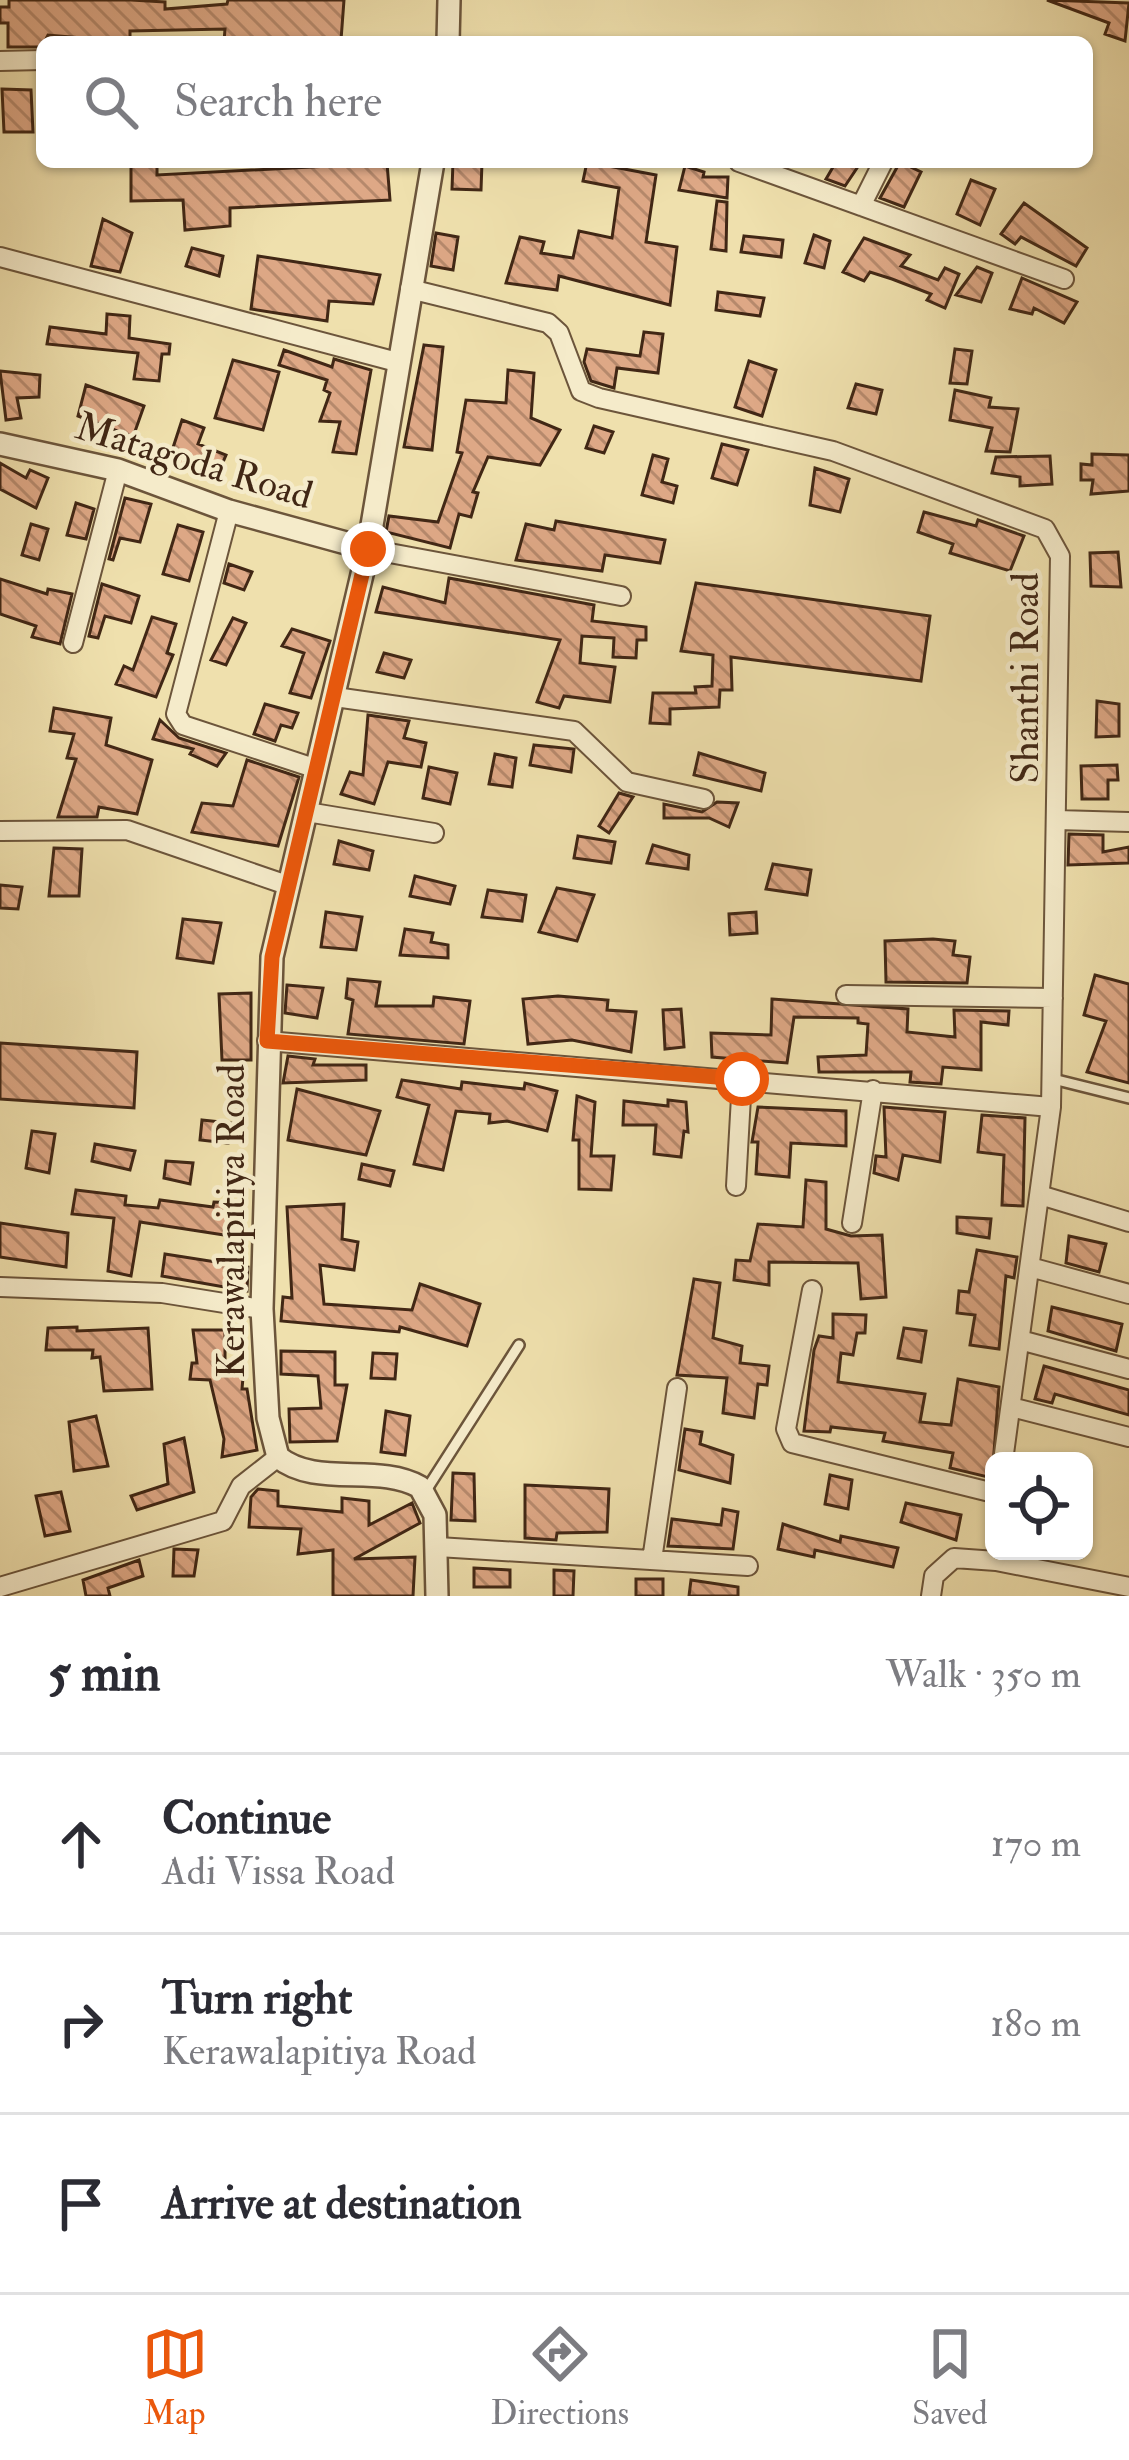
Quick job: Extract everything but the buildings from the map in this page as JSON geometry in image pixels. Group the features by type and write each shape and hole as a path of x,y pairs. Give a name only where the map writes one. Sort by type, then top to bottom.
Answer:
{"street":[{"path":"448,36 449,0"},
{"path":"0,61 36,61"},
{"name":"Kerawalapitiya Road","path":"278,1457 268,1418 262,1309 272,957 368,549 432,168"},
{"path":"756,168 1064,279"},
{"path":"861,206 881,168"},
{"path":"0,257 398,362"},
{"name":"Shanthi Road","path":"410,289 548,323 560,333 581,391 833,451 1045,529 1060,556 1051,1107 1004,1452"},
{"name":"Matagoda Road","path":"0,444 118,470 230,511 368,549"},
{"path":"73,643 118,470"},
{"path":"230,511 176,714 183,725 317,770"},
{"path":"368,549 621,596"},
{"path":"335,697 574,731 627,782 704,799"},
{"path":"307,812 434,833"},
{"path":"1057,820 1129,822"},
{"path":"0,831 127,830 287,885"},
{"path":"846,995 1052,998"},
{"path":"267,1041 1051,1107"},
{"path":"736,1186 742,1079"},
{"path":"852,1223 873,1090"},
{"path":"1040,1196 1129,1222"},
{"path":"1030,1267 1129,1294"},
{"path":"0,1287 161,1293 262,1309"},
{"path":"812,1290 786,1430 791,1443 985,1491"},
{"path":"1020,1340 1129,1369"},
{"path":"652,1560 677,1388"},
{"path":"1011,1407 1129,1437"},
{"path":"0,1587 223,1521 241,1486 278,1457 301,1468 410,1481 425,1492 433,1506 438,1547 437,1596"},
{"path":"438,1547 748,1566"},
{"path":"932,1596 934,1576 954,1558 985,1557"},
{"path":"1013,1560 1129,1587"}],"lane":[{"path":"1052,1078 1129,1098"},
{"path":"425,1492 520,1345"}],"route":[{"path":"368,549 272,957 267,1041 742,1079"}]}
